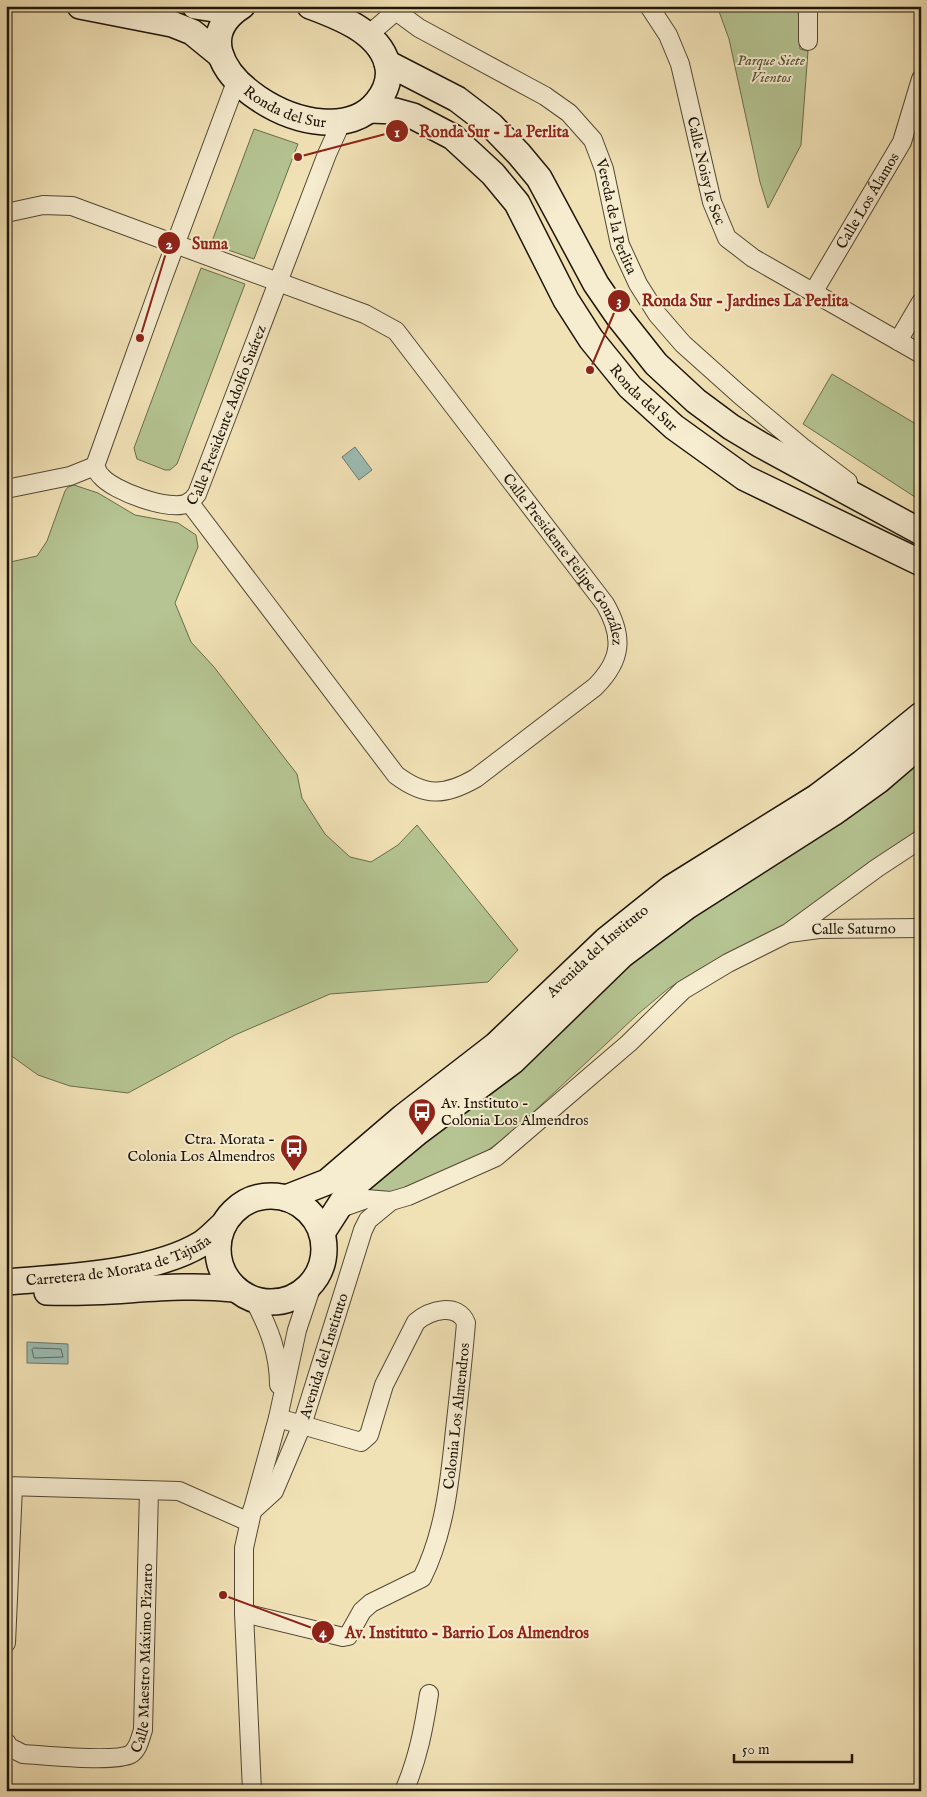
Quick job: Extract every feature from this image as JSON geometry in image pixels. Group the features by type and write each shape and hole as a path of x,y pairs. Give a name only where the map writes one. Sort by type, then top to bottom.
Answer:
{"main road":[{"name":"Ronda del Sur","path":"80,6 172,24 192,32 219,54 236,82 257,98 280,110 304,118 341,123 370,110 395,111 413,116 454,137 493,174 516,204 566,300 591,339 630,387 674,427 745,478 921,563"},
{"path":"195,6 237,9"},
{"name":"Ronda del Sur","path":"310,6 330,14 367,36 381,51 387,63 457,99 491,124 539,178 596,284 618,316 656,364 696,400 738,432 921,532"},
{"path":"219,54 218,40 224,22 237,9"},
{"path":"370,110 382,96 388,80 387,63"},
{"name":"Avenida del Instituto","path":"286,1198 327,1182 403,1118 496,1045 606,940 672,888 816,797 862,764 921,715"},
{"name":"Avenida del Instituto","path":"322,1234 351,1188 418,1132 513,1060 622,955 686,907 833,813 879,780 921,744"},
{"path":"270,1196 286,1198 308,1210 316,1221 322,1234 325,1252 321,1268 312,1285 295,1298 274,1303 244,1295 225,1278 218,1261 218,1240 224,1224 238,1207 253,1199 270,1196"},
{"name":"Carretera de Morata de Tajuña","path":"6,1282 75,1276 160,1262 203,1243 224,1224"},
{"name":"Carretera de Morata de Tajuña","path":"6,1290 78,1294 190,1286 244,1295"}],"street":[{"name":"Calle Noisy le Sec","path":"649,6 668,35 680,64 712,202 718,221 727,238 753,258 814,291 921,354"},
{"path":"808,6 808,41"},
{"path":"367,36 396,8"},
{"name":"Vereda de la Perlita","path":"396,8 419,28 545,96 569,112 593,140 604,170 620,245 638,284 658,314 683,344 740,395 802,447 892,516"},
{"name":"Calle Los Álamos","path":"814,291 902,142 921,79"},
{"path":"6,489 70,476 95,466 236,82"},
{"name":"Calle Presidente Adolfo Suárez","path":"95,466 101,477 140,497 164,505 189,502 197,494 326,154 341,123"},
{"name":"Calle Presidente Felipe González","path":"6,213 42,205 72,206 366,314 396,331 605,604 616,623 618,640 616,658 607,675 595,687 476,778 458,788 443,792 426,790 410,785 396,775 189,502"},
{"path":"898,341 921,302"},
{"name":"Avenida del Instituto","path":"338,1209 366,1200 391,1201 408,1196 496,1158 629,1043 683,990 735,959 788,933 877,868 921,839"},
{"name":"Calle Saturno","path":"788,933 819,930 921,928"},
{"name":"Avenida del Instituto","path":"250,1517 274,1491 302,1424 362,1230 368,1220 391,1201"},
{"name":"Avenida del Instituto","path":"252,1791 244,1613 244,1548 250,1517 278,1418 297,1330 312,1285"},
{"name":"Avenida del Instituto","path":"244,1295 270,1331 279,1368 278,1418"},
{"name":"Colonia Los Almendros","path":"244,1613 343,1637 348,1636 362,1611 371,1603 422,1578 443,1516 449,1488 466,1323 463,1316 455,1312 442,1310 422,1317 416,1322 384,1385 366,1440 361,1442 278,1418"},
{"path":"6,1643 9,1487 179,1491 250,1517"},
{"name":"Calle Maestro Máximo Pizarro","path":"6,1742 9,1747 22,1754 116,1758 131,1754 139,1745 143,1730 149,1491"},
{"path":"404,1791 414,1770 422,1740 429,1694"}],"green space":[{"name":"Parque Siete Vientos","path":"717,6 798,6 800,49 808,51 801,145 768,208 760,182 729,39"},
{"path":"254,129 298,144 254,259 211,244"},
{"path":"201,268 245,284 177,464 170,470 165,470 137,459 134,448"},
{"path":"832,374 921,427 921,501 803,424"},
{"path":"74,485 98,493 135,515 178,523 196,535 198,547 175,603 191,642 214,667 297,774 302,798 325,834 350,857 371,862 398,845 417,825 518,950 488,982 330,994 235,1035 128,1093 70,1086 38,1075 6,1052 6,563 37,556 47,541 65,491 68,487"},
{"path":"921,755 921,831 784,926 698,970 669,988 638,1014 510,1134 484,1153 431,1181 389,1193 377,1192 355,1195 627,962"}],"water":[{"path":"355,447 372,470 359,480 342,457"},
{"path":"27,1342 68,1344 68,1364 27,1363"}],"place":[{"name":"Ronda Sur - La Perlita","path":"298,157"},
{"name":"Suma","path":"140,338"},
{"name":"Ronda Sur - Jardines La Perlita","path":"590,370"},
{"name":"Av. Instituto - Colonia Los Almendros","path":"422,1136"},
{"name":"Ctra. Morata - Colonia Los Almendros","path":"294,1172"},
{"name":"Av. Instituto - Barrio Los Almendros","path":"223,1595"}]}
